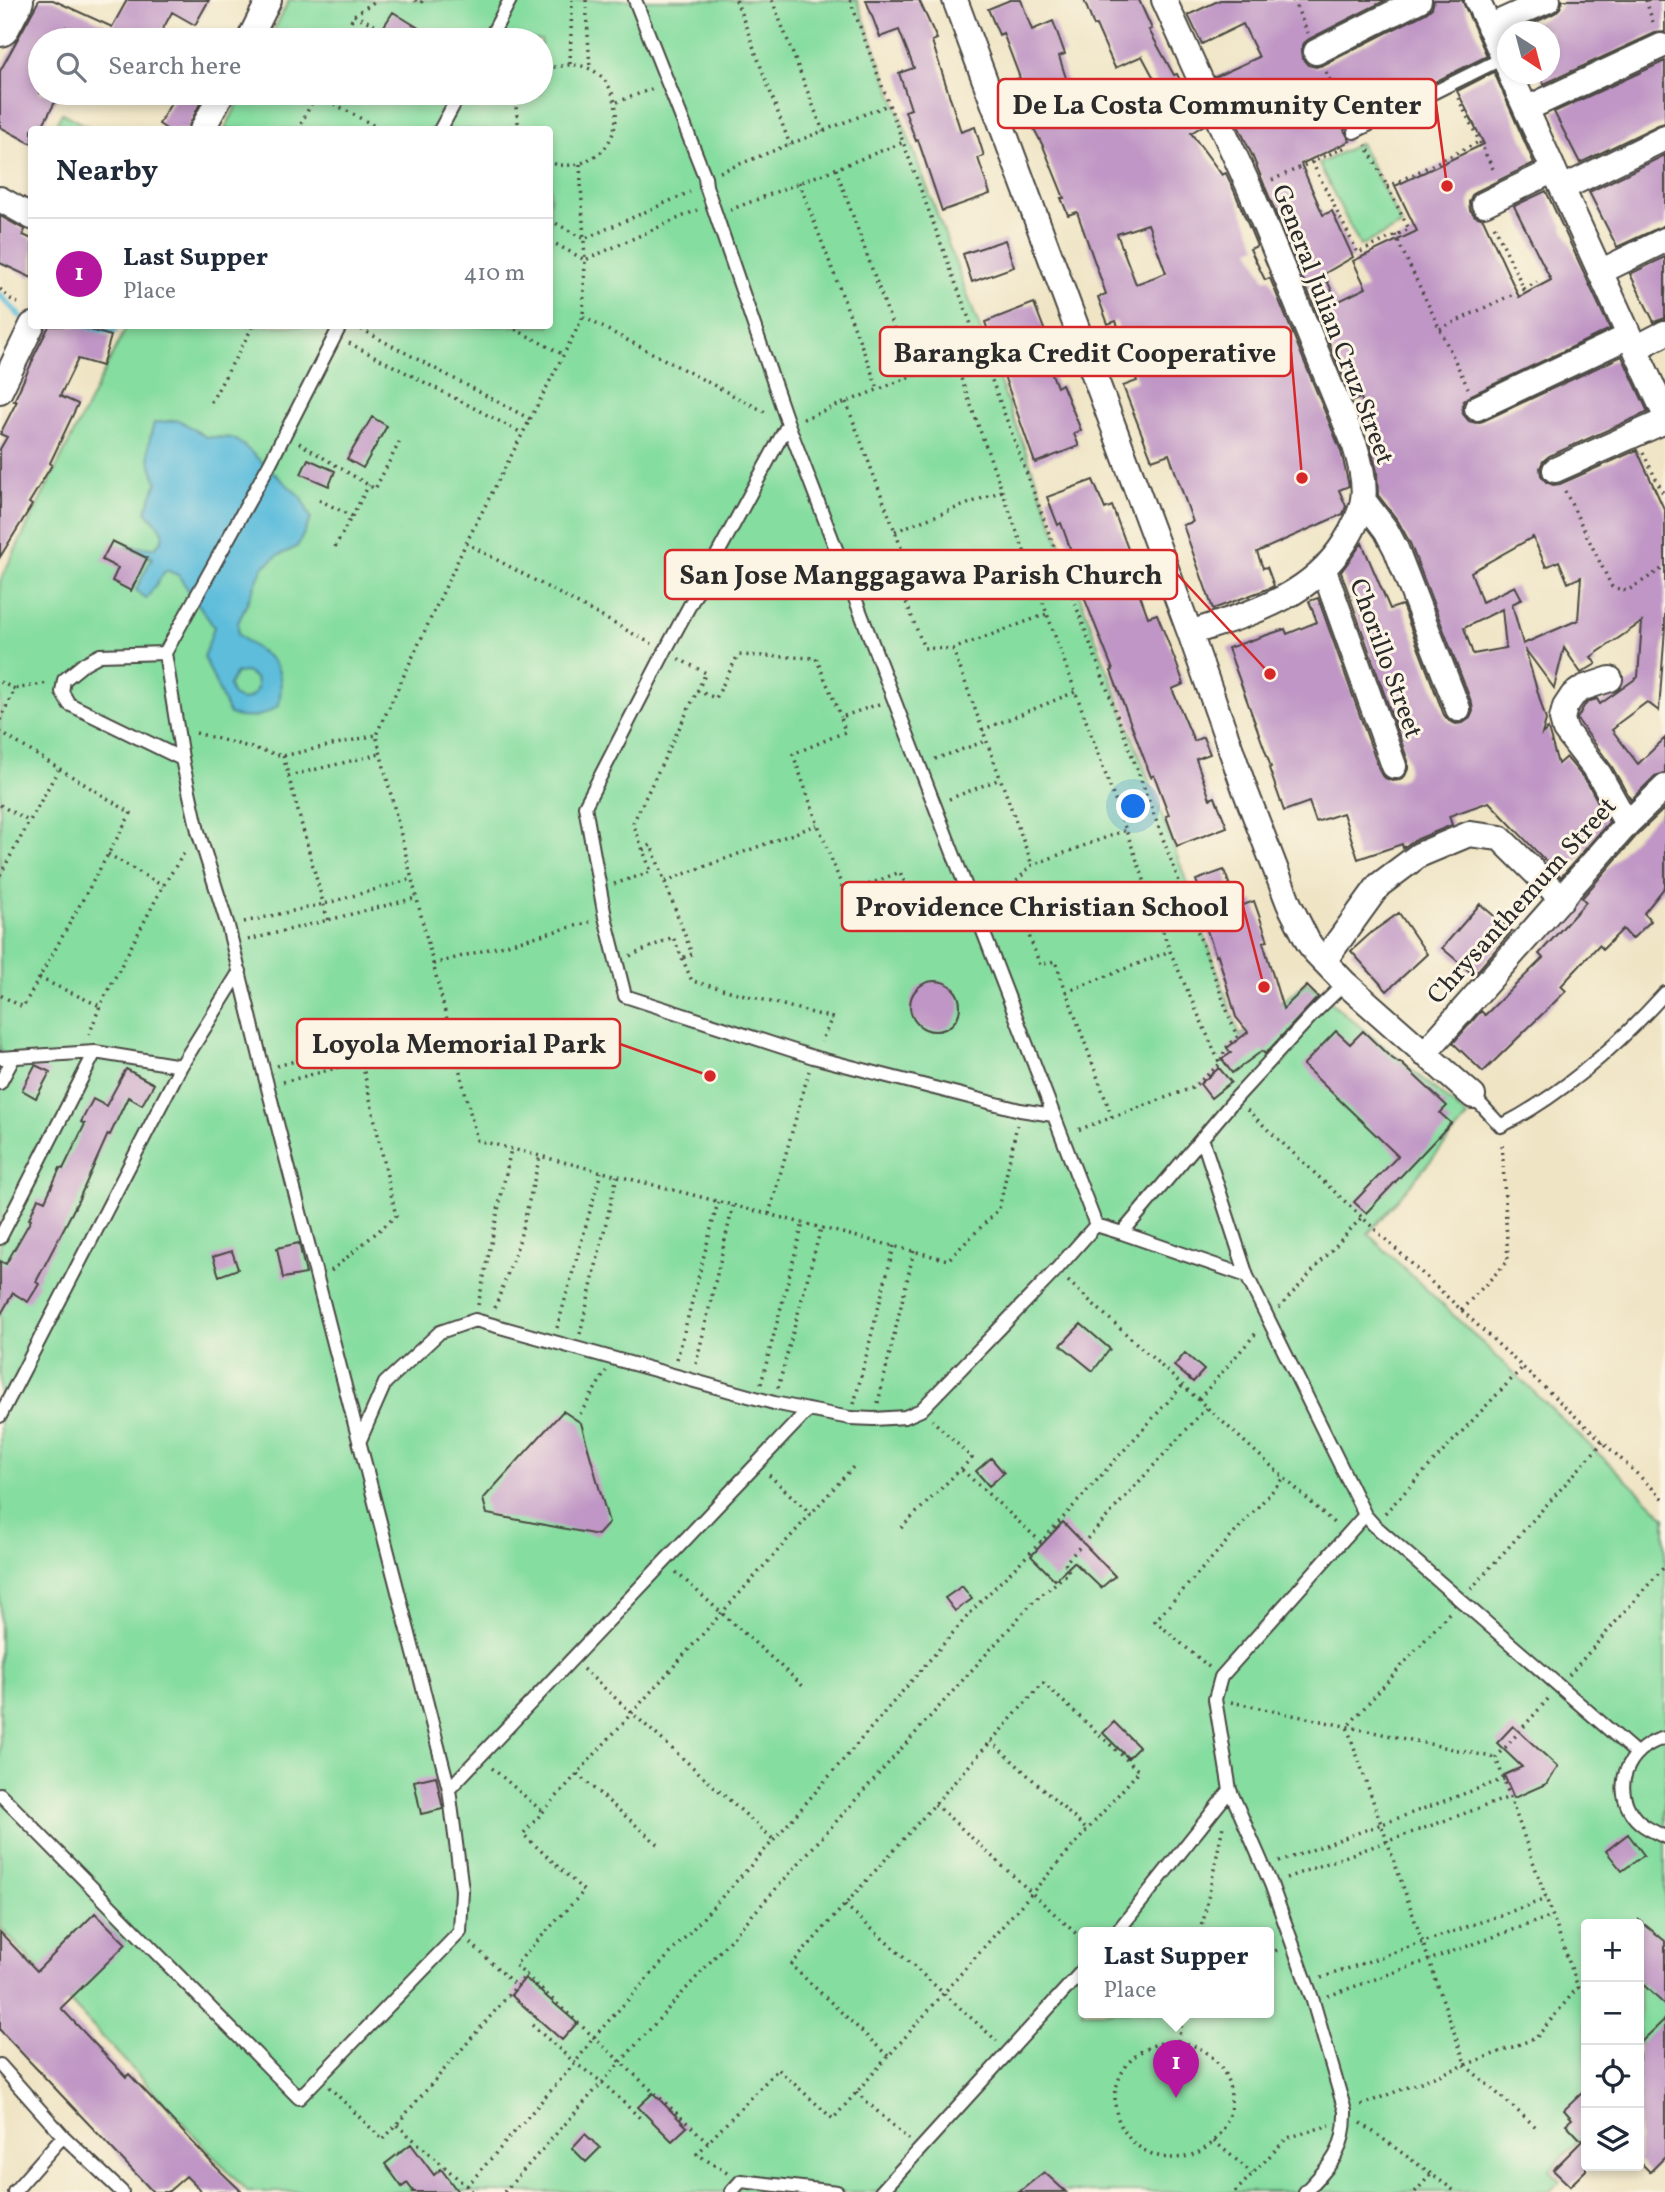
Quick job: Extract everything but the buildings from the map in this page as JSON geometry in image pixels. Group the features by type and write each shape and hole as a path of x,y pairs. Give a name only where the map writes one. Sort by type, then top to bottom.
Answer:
{"street":[{"path":"254,28 269,0"},
{"path":"955,0 1191,633 1278,879 1308,943 1345,983 1473,1096"},
{"name":"General Julian Cruz Street","path":"1164,0 1250,189 1355,446 1365,483 1364,501 1349,535 1324,570 1288,596 1265,607 1191,633"},
{"path":"1316,52 1419,0"},
{"path":"1477,0 1497,44"},
{"path":"1489,27 1548,0"},
{"path":"1526,108 1661,46"},
{"path":"1515,84 1665,414"},
{"path":"204,126 216,105"},
{"path":"1494,199 1558,179 1665,138"},
{"path":"0,199 28,215"},
{"path":"1600,272 1665,240"},
{"path":"0,391 26,315"},
{"path":"1477,408 1633,342 1665,333"},
{"path":"1555,470 1665,421"},
{"path":"1364,501 1396,548 1458,709"},
{"name":"Chorillo Street","path":"1324,570 1394,766"},
{"path":"1610,679 1583,688 1573,695 1565,707 1562,719 1565,730 1599,774 1628,824"},
{"name":"Chrysanthemum Street","path":"1424,1054 1628,824 1665,788"},
{"path":"1324,961 1379,885 1419,855 1469,834 1500,838 1562,899"}],"lane":[{"path":"495,28 510,0"},
{"path":"635,0 705,181 788,424 1096,1225"},
{"path":"1356,131 1451,84 1497,69"},
{"path":"442,126 454,105"},
{"path":"0,1794 299,2098 460,1932 462,1890 449,1789 267,1086 233,944 198,831 182,759 165,653 285,435 338,330"},
{"path":"788,424 585,806 605,918 625,996 813,1057 1020,1110 1053,1115"},
{"path":"165,653 100,655 64,680 62,692 69,704 182,759"},
{"path":"0,1416 181,1066 240,971"},
{"path":"1122,1233 1235,1099 1345,983"},
{"path":"1473,1096 1501,1126 1532,1110 1561,1090 1637,1023 1665,993"},
{"path":"0,1058 89,1053 181,1066"},
{"path":"0,1238 89,1053"},
{"path":"0,1083 14,1058"},
{"path":"1202,1138 1247,1276 1370,1520 1636,1753"},
{"path":"360,1440 385,1383 440,1332 475,1320 774,1403 850,1418 905,1417 920,1410 1096,1225"},
{"path":"1096,1225 1247,1276"},
{"path":"449,1789 808,1410"},
{"path":"1306,2192 1329,2166 1341,2147 1346,2128 1345,2111 1312,2001 1265,1867 1230,1790 1215,1699 1221,1677 1346,1534 1370,1520"},
{"path":"1665,1738 1653,1741 1636,1753 1625,1774 1624,1793 1630,1811 1643,1826 1665,1836"},
{"path":"1121,1927 1230,1790"},
{"path":"881,2192 1078,1975"},
{"path":"0,2065 63,2136 122,2192"},
{"path":"14,2192 63,2136"},
{"path":"731,2192 741,2181 837,2192"}],"path":[{"path":"348,28 354,15 377,0"},
{"path":"415,0 421,3 422,0"},
{"path":"570,64 572,0"},
{"path":"586,0 590,69"},
{"path":"736,0 790,145"},
{"path":"772,0 823,131"},
{"path":"850,0 1237,1037 1225,1049 1220,1063 1192,1088 1060,1136"},
{"path":"354,15 381,28"},
{"path":"553,67 570,64 590,69 607,82 617,102 616,128 603,151 580,164 553,163"},
{"path":"617,102 667,83"},
{"path":"1451,84 1479,142 1494,199 1524,289"},
{"path":"300,126 311,105"},
{"path":"338,105 375,126"},
{"path":"441,105 451,110"},
{"path":"517,105 518,126"},
{"path":"584,239 705,181 889,105"},
{"path":"1312,162 1358,253 1409,229 1356,131"},
{"path":"1250,189 1358,141 1356,131"},
{"path":"553,243 586,260 715,209 836,169 904,142"},
{"path":"1387,187 1479,142"},
{"path":"580,164 586,260 583,317 466,543 376,735 477,1140 948,1260 999,1209 1020,1110"},
{"path":"836,169 911,376"},
{"path":"799,182 878,389"},
{"path":"553,222 584,239"},
{"path":"1395,235 1477,408"},
{"path":"1440,329 1537,282"},
{"path":"0,289 26,315"},
{"path":"583,317 788,424 981,349"},
{"path":"211,402 251,329"},
{"path":"359,329 530,419"},
{"path":"515,329 564,355"},
{"path":"338,330 522,433"},
{"path":"954,359 1170,951 1220,1063"},
{"path":"846,402 910,571 896,576 924,648 953,649 1047,614"},
{"path":"285,435 375,489 401,439"},
{"path":"1640,448 1665,497"},
{"path":"1555,470 1612,587 1627,591 1665,567"},
{"path":"335,547 369,485"},
{"path":"895,531 1002,491"},
{"path":"319,500 352,516"},
{"path":"466,543 706,673 633,823 651,872 600,888"},
{"path":"953,649 1032,865"},
{"path":"697,691 716,698 738,655 816,658 845,732 793,754 845,894 900,872 913,901 962,878"},
{"path":"0,682 15,689 64,680"},
{"path":"0,720 15,689"},
{"path":"982,730 1076,692"},
{"path":"841,717 893,699"},
{"path":"177,727 283,757 376,735"},
{"path":"0,732 131,813 23,1007 0,995"},
{"path":"919,765 986,741"},
{"path":"288,776 380,754"},
{"path":"283,757 328,921"},
{"path":"0,875 58,769"},
{"path":"934,805 1000,779"},
{"path":"0,805 30,822"},
{"path":"665,881 818,825"},
{"path":"1112,1117 1055,961 1040,965 1011,887 1032,865 1126,830"},
{"path":"89,1053 100,1006 163,886 198,831"},
{"path":"643,850 651,845 692,954 682,958"},
{"path":"108,854 163,886"},
{"path":"228,926 412,880"},
{"path":"233,944 416,898"},
{"path":"433,964 605,918"},
{"path":"616,962 673,937 692,981 832,1018 813,1057 768,1214"},
{"path":"1066,992 1170,951"},
{"path":"39,978 100,1006"},
{"path":"263,1069 447,1019"},
{"path":"267,1086 451,1038"},
{"path":"318,1283 396,1216 358,1045"},
{"path":"1235,1099 1665,1500"},
{"path":"1461,1310 1508,1261 1501,1126"},
{"path":"475,1320 511,1149"},
{"path":"489,1324 519,1242 540,1156"},
{"path":"553,1342 601,1172"},
{"path":"576,1348 617,1176"},
{"path":"672,1375 718,1202"},
{"path":"693,1380 733,1206"},
{"path":"757,1398 803,1223"},
{"path":"774,1403 821,1228"},
{"path":"850,1418 894,1246"},
{"path":"874,1419 914,1251"},
{"path":"1056,1270 1346,1534"},
{"path":"580,1414 614,1359"},
{"path":"1370,1520 1523,1367"},
{"path":"467,2186 575,2063 594,2037 774,1840 978,1604 1041,1542 1183,1385"},
{"path":"505,2192 1032,1603 1069,1572 1065,1563 1208,1406"},
{"path":"901,1528 972,1458 920,1410"},
{"path":"1347,1727 1602,1441"},
{"path":"757,1464 811,1514"},
{"path":"708,2142 515,1965 584,1891 523,1834 853,1467"},
{"path":"962,1470 1041,1542"},
{"path":"1221,1677 1154,1621 1285,1478"},
{"path":"664,1562 805,1688"},
{"path":"1496,1758 1665,1566"},
{"path":"572,1659 774,1840"},
{"path":"741,2181 697,2154 778,2069 833,2119 1139,1771 1043,1683 791,1965 888,2056"},
{"path":"1215,1699 1496,1758"},
{"path":"1347,1727 1465,2066 1536,2127"},
{"path":"991,1741 1087,1830"},
{"path":"479,1757 543,1812"},
{"path":"1496,1758 1577,1987 1581,1991"},
{"path":"577,1774 660,1846"},
{"path":"1265,1867 1504,1779"},
{"path":"1202,1927 1230,1790"},
{"path":"1271,1884 1510,1797"},
{"path":"935,1804 1078,1935"},
{"path":"1306,1983 1546,1899"},
{"path":"845,1905 1009,2051"},
{"path":"1312,2001 1552,1916"},
{"path":"460,1932 517,1986"},
{"path":"320,2077 383,2140 527,1974"},
{"path":"1345,2111 1536,2038 1577,1987"},
{"path":"1178,2041 1183,2018"},
{"path":"532,2025 575,2063 602,2082 643,2121"},
{"path":"1178,2041 1203,2049 1222,2068 1230,2085 1231,2105 1226,2125 1214,2141 1197,2154 1176,2159 1149,2154 1134,2145 1122,2132 1115,2113 1114,2090 1123,2068 1141,2050 1158,2043 1178,2041"},
{"path":"856,2092 919,2150"},
{"path":"1345,2111 1456,2192"},
{"path":"397,2125 473,2192"},
{"path":"1235,2192 1287,2138 1327,2125 1346,2128"},
{"path":"1214,2141 1252,2173"},
{"path":"1415,2192 1432,2173"}],"green space":[{"path":"289,0 857,0 1182,869 1240,1036 1307,982 1468,1117 1368,1234 1665,1517 1665,2054 1644,2075 1644,1919 1581,1919 1581,2138 1550,2170 1560,2181 1549,2192 247,2192 0,1927 0,581 126,329 553,329 553,126 226,126 237,105 553,105 553,28 275,28"},
{"path":"62,113 86,126 55,126"},
{"path":"1360,143 1402,225 1360,246 1319,164"}],"water":[{"path":"179,420 206,437 232,438 302,498 311,519 297,547 277,556 263,567 238,623 238,634 272,661 280,677 279,705 261,715 242,717 229,714 204,657 214,627 178,575 166,570 146,599 136,590 152,557 127,546 154,548 162,540 163,531 146,511 157,482 149,453 154,423","holes":["246,672 254,678 256,691 251,696 239,699 233,695 229,685 236,673"]}],"waterway":[{"path":"0,295 20,316"},
{"path":"91,329 115,331"}],"place":[{"name":"De La Costa Community Center","path":"1447,186"},
{"name":"Barangka Credit Cooperative","path":"1302,478"},
{"name":"San Jose Manggagawa Parish Church","path":"1270,674"},
{"name":"Providence Christian School","path":"1264,987"},
{"name":"Loyola Memorial Park","path":"710,1076"},
{"name":"Last Supper","path":"1176,2098"}]}
